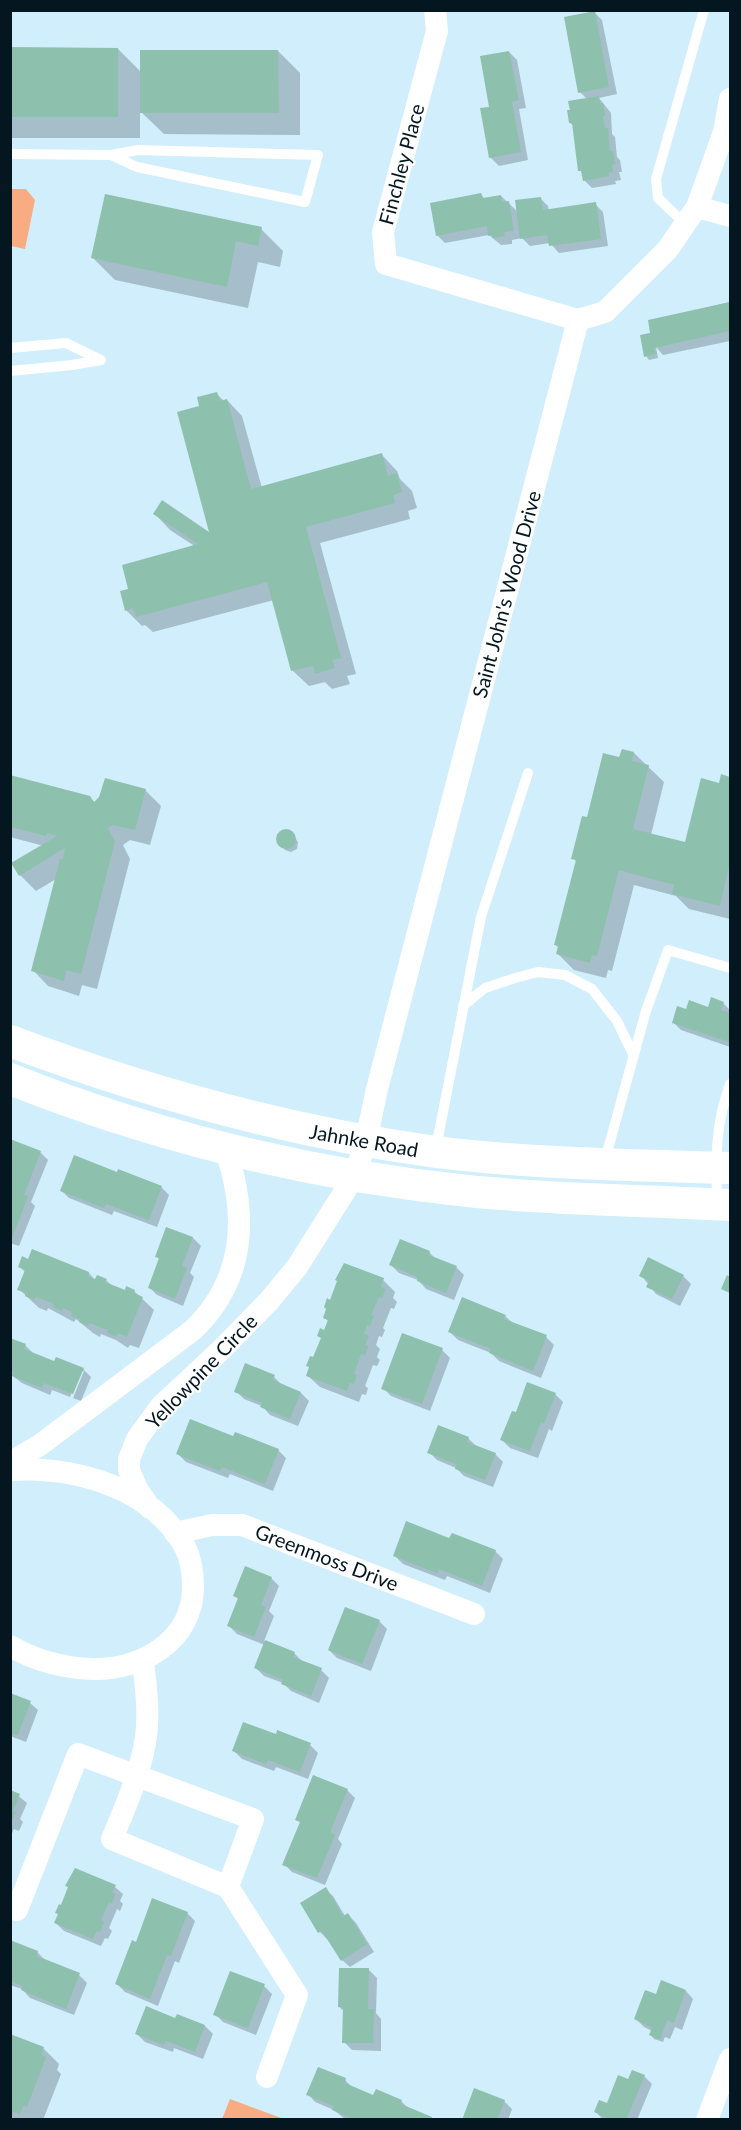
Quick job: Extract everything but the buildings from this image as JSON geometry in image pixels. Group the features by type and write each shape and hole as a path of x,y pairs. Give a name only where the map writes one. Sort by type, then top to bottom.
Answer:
{"main road":[{"name":"Jahnke Road","path":"10,1041 161,1094 300,1129 366,1141 435,1152 516,1160 723,1168"},
{"name":"Jahnke Road","path":"10,1079 140,1125 225,1148 355,1176 466,1191 535,1197 724,1205"}],"street":[{"name":"Finchley Place","path":"435,10 437,31 383,232 386,264 578,320"},
{"path":"578,320 605,312 668,249 691,215 724,132 730,99"},
{"path":"691,215 730,216"},
{"name":"Saint John's Wood Drive","path":"366,1141 380,1077 578,320"},
{"name":"Yellowpine Circle","path":"10,1646 42,1661 70,1667 117,1668 143,1661 172,1640 178,1632 193,1593 190,1558 175,1533 150,1508 136,1489 129,1470 129,1460 137,1439 161,1406 269,1301 297,1267 355,1176 366,1141"},
{"name":"Yellowpine Circle","path":"10,1463 40,1445 193,1330 206,1318 219,1300 231,1276 238,1249 239,1220 230,1162 225,1148"},
{"name":"Yellowpine Circle","path":"193,1330 227,1322 269,1301"},
{"name":"Yellowpine Circle","path":"10,1470 36,1469 81,1475 125,1492 150,1508"},
{"name":"Greenmoss Drive","path":"175,1533 212,1525 242,1525 474,1614"},
{"path":"143,1661 147,1731 137,1775 112,1839 228,1887 297,1995 267,2077"},
{"path":"17,1910 78,1754 254,1819 228,1887"},
{"path":"707,2120 730,2059"}],"lane":[{"path":"691,215 658,198 656,179 704,10"},
{"path":"10,154 111,155 138,150 318,154 305,201 136,167 111,155"},
{"path":"10,348 66,343 101,360 10,371"},
{"path":"435,1152 481,916 528,773"},
{"path":"604,1163 646,1011 668,950 730,968"},
{"path":"464,1006 485,988 515,978 538,972 565,975 592,989 617,1021 634,1056"},
{"path":"724,1205 723,1168 716,1144 720,1117 730,1084"}],"shaded area":[{"path":"11,189 26,189 35,200 25,249 11,246"},
{"path":"230,2099 284,2119 222,2119"}]}
